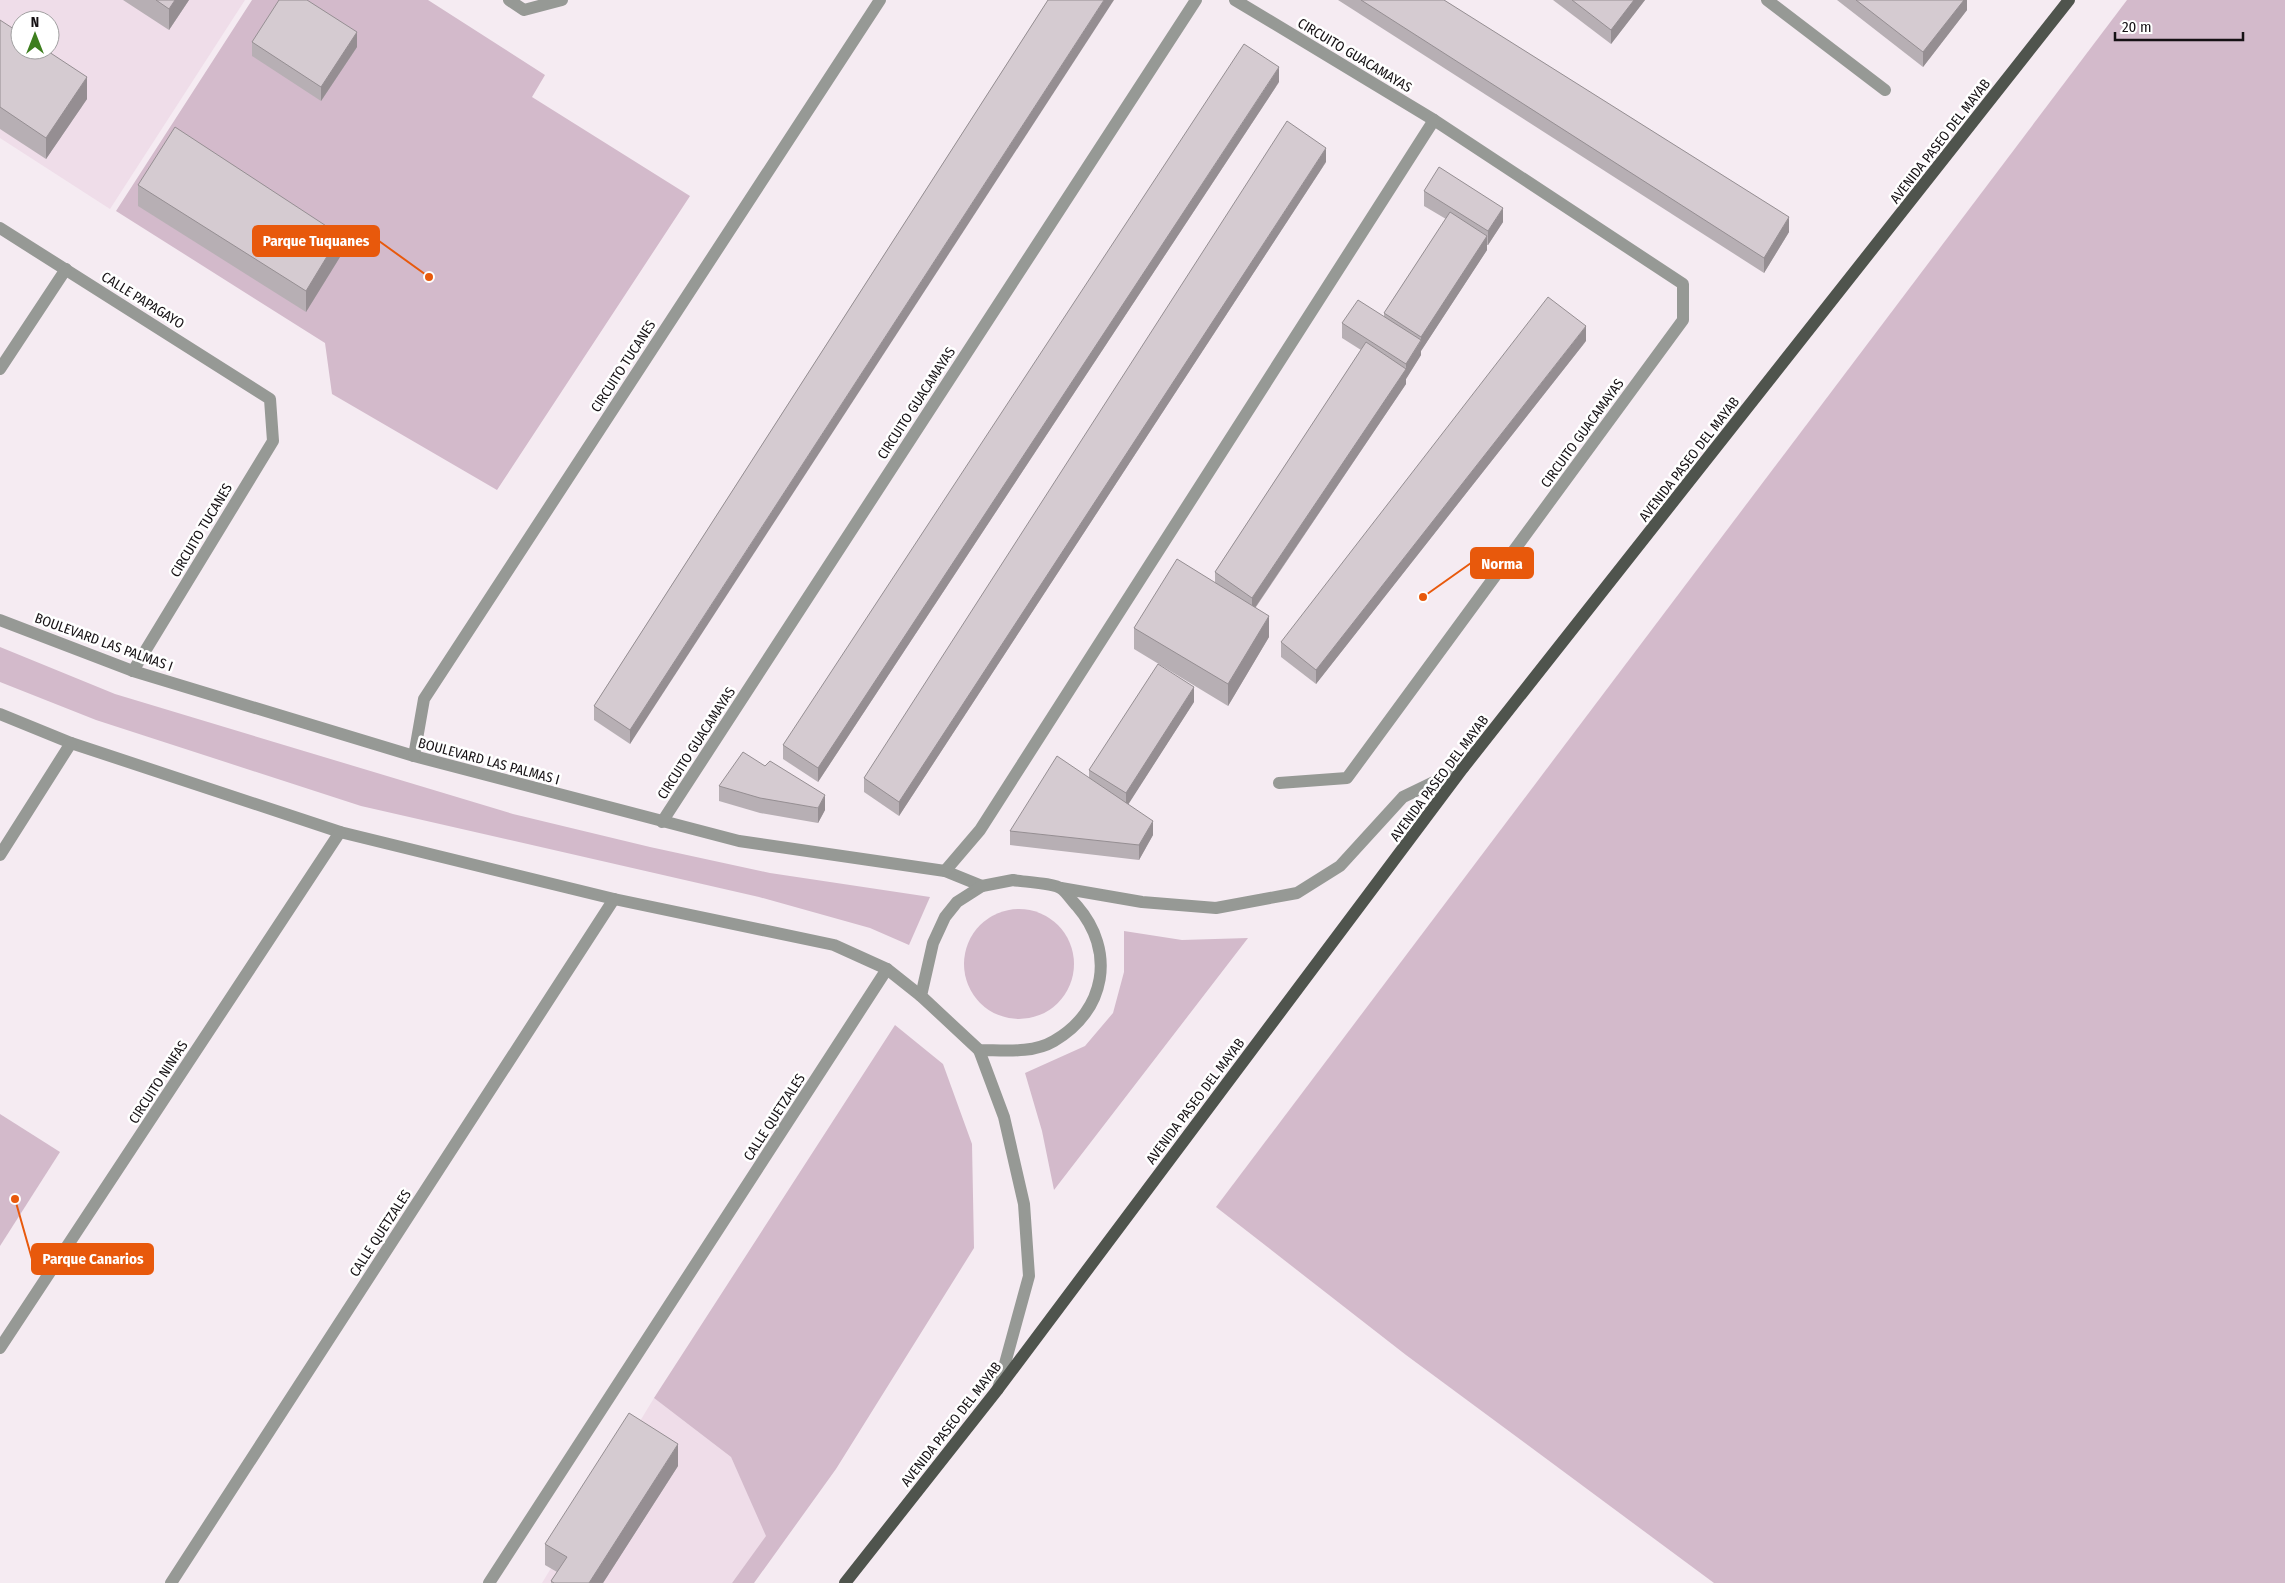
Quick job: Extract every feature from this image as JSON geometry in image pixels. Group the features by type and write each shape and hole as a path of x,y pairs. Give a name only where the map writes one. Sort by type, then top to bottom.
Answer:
{"main road":[{"name":"AVENIDA PASEO DEL MAYAB","path":"845,1583 998,1389 1463,768 2069,0"}],"street":[{"path":"509,0 524,10 562,0"},
{"name":"CIRCUITO TUCANES","path":"414,756 424,699 880,0"},
{"name":"CIRCUITO GUACAMAYAS","path":"662,822 1196,0"},
{"name":"CIRCUITO GUACAMAYAS","path":"1235,0 1434,120 1682,284 1683,320 1347,778 1279,783"},
{"path":"1767,0 1885,90"},
{"path":"945,871 980,830 1434,120"},
{"name":"CALLE PAPAGAYO","path":"0,228 270,399"},
{"path":"0,369 66,269"},
{"name":"CIRCUITO TUCANES","path":"134,671 273,441 270,399"},
{"name":"BOULEVARD LAS PALMAS I","path":"0,620 134,671 414,756 739,841 945,871 982,886"},
{"path":"0,714 71,743 340,832 614,899 834,946 887,969 921,996 979,1050 1006,1127 1024,1204 1029,1276 998,1389"},
{"path":"0,855 71,743"},
{"path":"921,996 933,943 945,916 957,902 982,886 1013,880 1142,902 1216,908 1297,892 1340,866 1403,797 1463,768"},
{"name":"CIRCUITO NINFAS","path":"0,1348 340,832"},
{"path":"979,1050 1032,1049 1053,1042 1077,1025 1091,1006 1101,978 1100,947 1089,919 1061,888"},
{"name":"CALLE QUETZALES","path":"171,1583 614,899"},
{"name":"CALLE QUETZALES","path":"490,1583 887,969"}],"shaded area":[{"path":"0,0 245,0 110,209 0,138"},
{"path":"252,0 428,0 545,75 532,97 690,196 497,490 332,394 325,343 116,211"},
{"path":"2127,0 2285,0 2285,1583 1714,1583 1406,1355 1216,1207"},
{"path":"0,647 115,694 513,814 650,847 770,873 930,897 909,945 870,928 759,897 361,806 96,720 0,682"},
{"path":"1019,909 1040,913 1058,925 1070,943 1074,964 1070,985 1058,1003 1040,1015 1019,1019 998,1015 980,1003 968,985 964,964 968,943 980,925 998,913"},
{"path":"1124,931 1182,940 1248,938 1054,1190 1042,1131 1025,1073 1085,1046 1113,1013 1124,972"},
{"path":"895,1025 943,1064 972,1144 974,1248 836,1469 754,1583 732,1583 766,1536 731,1457 654,1398"},
{"path":"0,1114 60,1152 0,1246"},
{"path":"654,1398 731,1457 767,1536 732,1583 542,1583"}],"building":[{"path":"156,0 175,0 169,9"},
{"path":"279,0 307,0 357,32 321,87 252,42"},
{"path":"1048,0 1104,0 630,730 594,706"},
{"path":"1361,0 1444,0 1789,217 1764,258"},
{"path":"1572,0 1634,0 1611,30"},
{"path":"1856,0 1964,0 1923,52"},
{"path":"0,20 10,26 10,60 60,59 87,77 46,138 0,107"},
{"path":"1244,44 1279,67 818,768 783,745"},
{"path":"1287,121 1326,148 899,802 864,778"},
{"path":"175,127 340,235 306,291 138,185"},
{"path":"1439,167 1503,208 1488,231 1424,191"},
{"path":"1450,212 1487,236 1421,337 1384,313"},
{"path":"1548,297 1586,326 1316,670 1281,642"},
{"path":"1358,300 1421,340 1406,364 1342,323"},
{"path":"1366,342 1406,369 1252,598 1215,572"},
{"path":"1177,559 1269,616 1228,684 1134,628"},
{"path":"1158,664 1194,687 1126,793 1089,770"},
{"path":"743,752 765,766 770,761 825,795 818,808 760,798 719,786"},
{"path":"1057,756 1153,821 1139,845 1010,831"},
{"path":"629,1413 678,1444 589,1583 554,1583 551,1581 567,1557 545,1544"}],"place":[{"name":"Parque Tuquanes","path":"429,277"},
{"name":"Norma","path":"1423,597"},
{"name":"Parque Canarios","path":"15,1199"}]}
